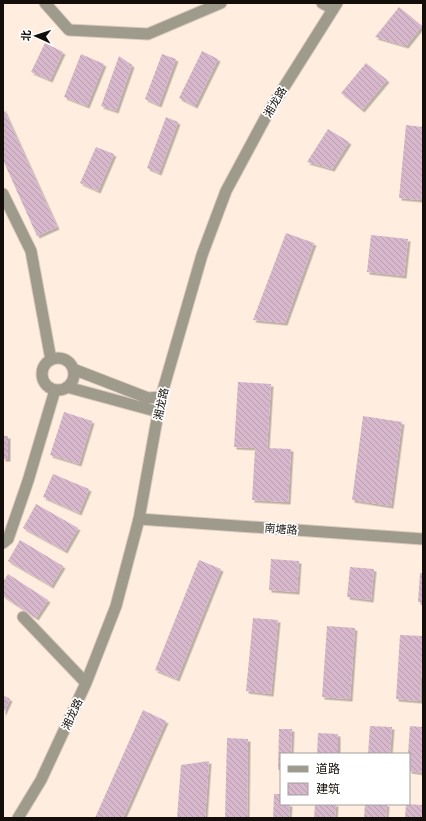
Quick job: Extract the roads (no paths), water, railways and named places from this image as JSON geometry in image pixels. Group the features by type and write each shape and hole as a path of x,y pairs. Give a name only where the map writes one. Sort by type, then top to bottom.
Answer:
{"street":[{"path":"45,3 69,30 148,34 221,3"},
{"path":"322,3 335,6"},
{"name":"湘龙路","path":"18,818 41,780 86,683 116,606 139,520 161,397 202,255 226,191 269,111 335,6"},
{"path":"3,194 31,251 52,360"},
{"path":"60,358 65,359 69,362 73,369 74,377 72,382 67,387 60,390 56,390 47,385 43,376 45,365 52,360 60,358"},
{"path":"73,369 148,398 161,397"},
{"path":"67,387 159,412"},
{"path":"3,543 8,539 28,481 56,390"},
{"name":"南塘路","path":"139,520 423,539"},
{"path":"23,617 86,683"}]}
